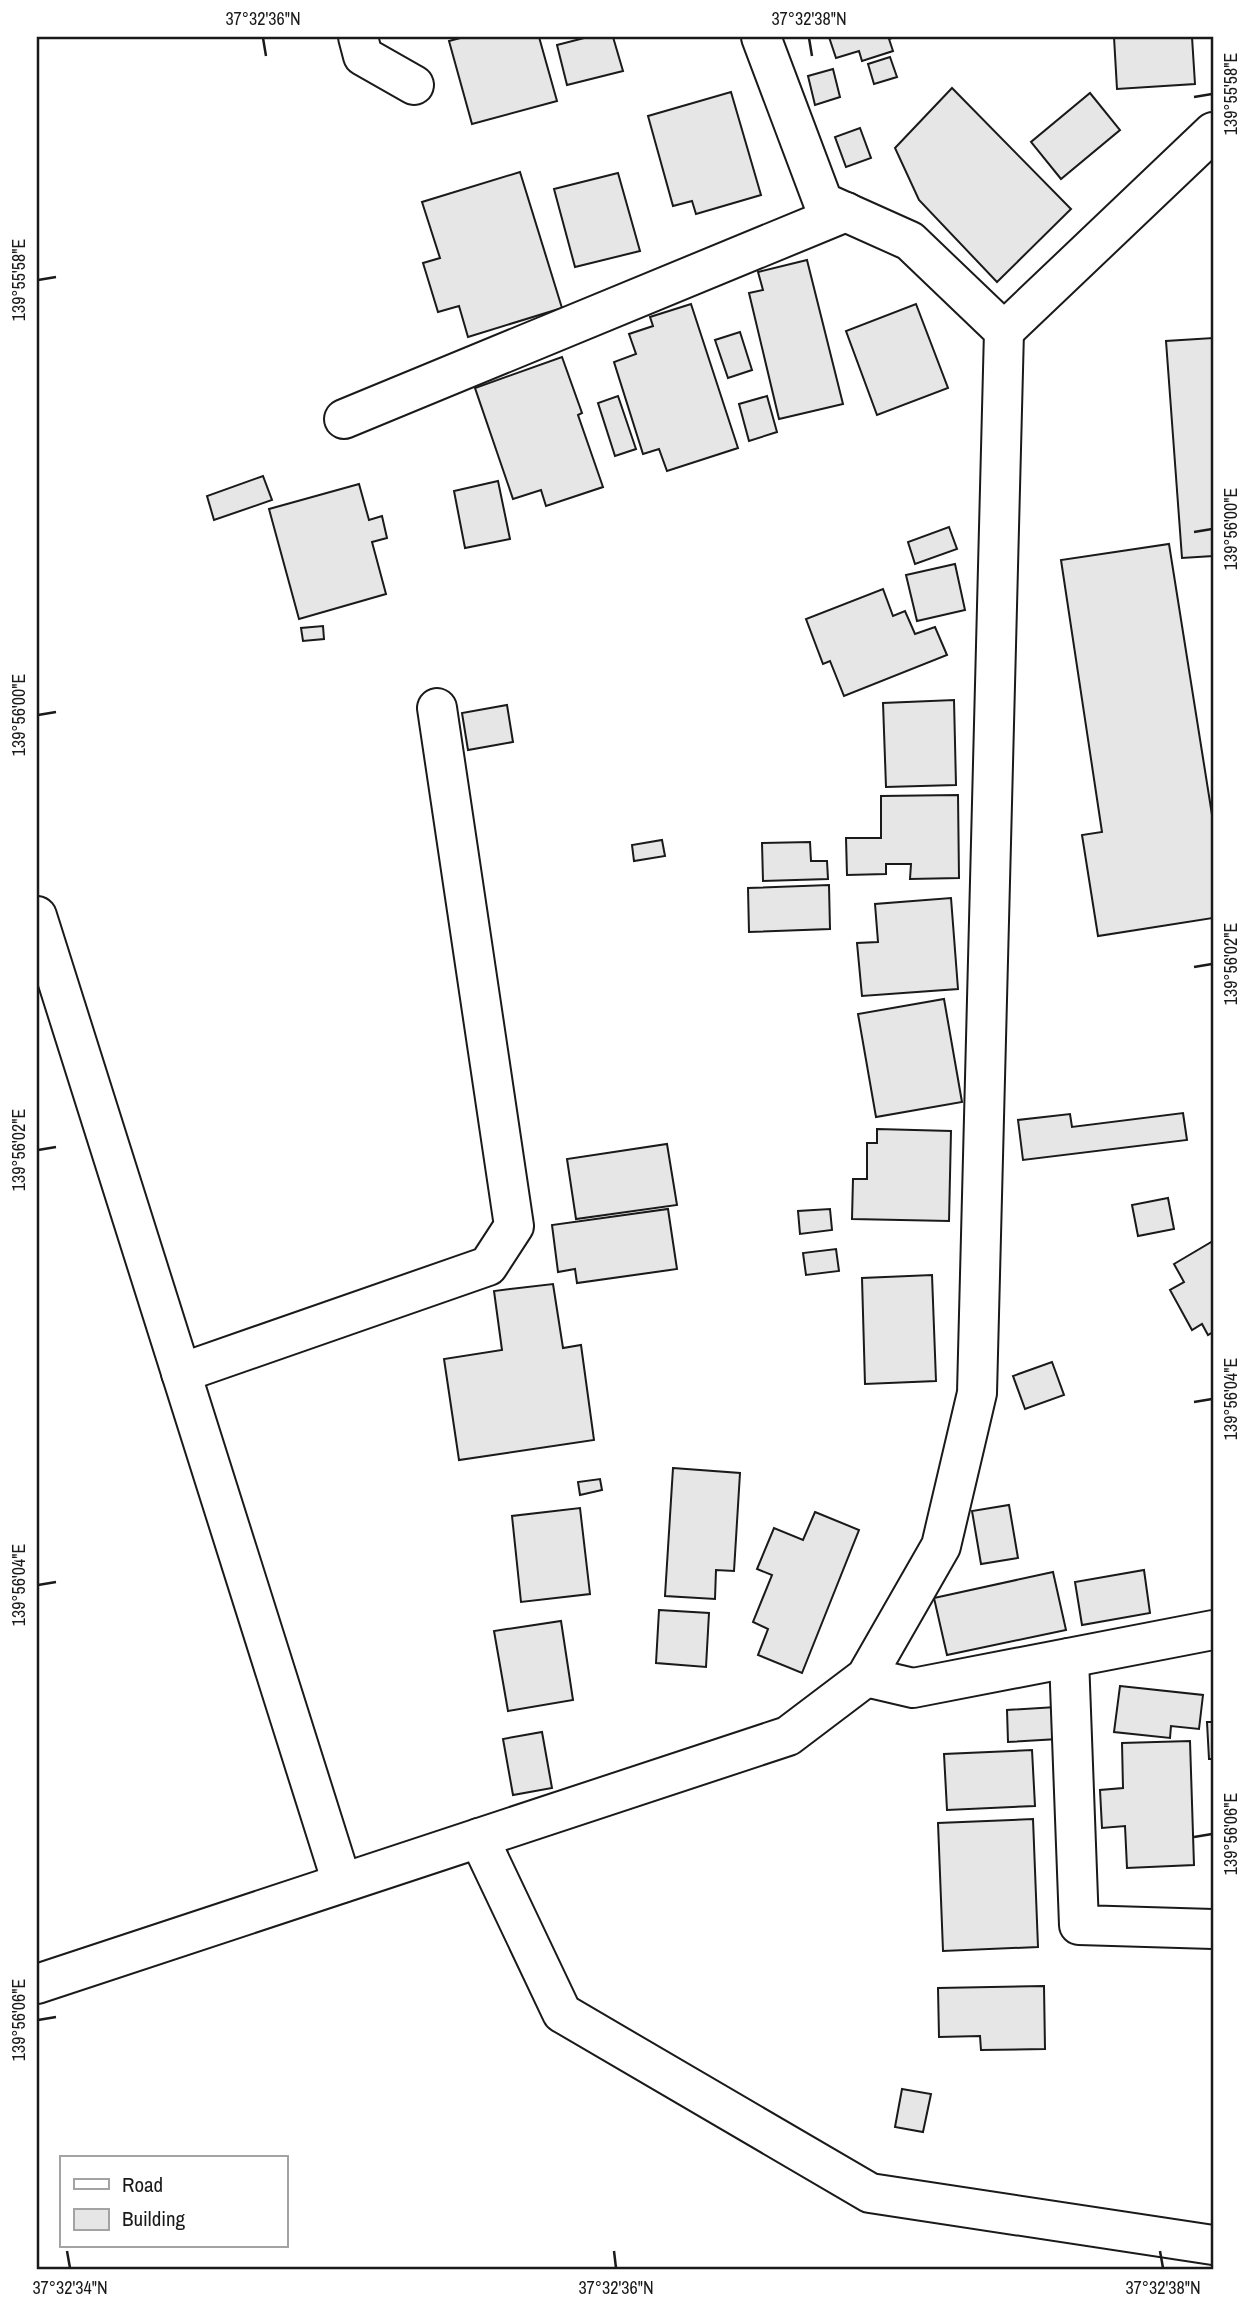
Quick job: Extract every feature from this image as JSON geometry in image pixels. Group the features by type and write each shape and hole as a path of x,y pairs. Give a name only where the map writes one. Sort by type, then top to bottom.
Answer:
{"street":[{"path":"358,37 363,56 414,85"},
{"path":"761,37 823,202 909,242 1004,331"},
{"path":"37,1984 788,1736 866,1677 941,1546 977,1394 1004,331 1213,132"},
{"path":"344,419 846,212"},
{"path":"181,1373 488,1266 514,1226 437,708"},
{"path":"37,916 342,1883"},
{"path":"866,1677 913,1688 1213,1630"},
{"path":"1069,1658 1079,1925 1213,1929"},
{"path":"479,1838 562,2013 870,2193 1213,2245"}],"building":[{"path":"464,37 539,37 557,101 472,124 449,41"},
{"path":"588,37 613,37 623,71 567,85 557,45"},
{"path":"829,37 895,37 889,39 893,51 862,61 859,51 836,58"},
{"path":"1114,37 1192,37 1195,84 1117,89"},
{"path":"890,57 897,77 874,84 868,64"},
{"path":"833,69 840,97 815,105 808,76"},
{"path":"952,88 1071,209 997,282 919,200 895,148"},
{"path":"731,92 761,195 696,214 692,201 673,206 648,116"},
{"path":"1090,93 1120,130 1061,179 1031,142"},
{"path":"860,128 871,158 846,167 835,137"},
{"path":"520,172 562,308 468,337 459,306 438,312 423,263 440,258 422,202"},
{"path":"618,173 640,251 575,267 554,189"},
{"path":"807,260 843,404 779,419 749,293 763,290 758,272"},
{"path":"691,304 738,448 667,471 659,449 643,454 614,362 636,354 629,334 653,326 650,317"},
{"path":"916,304 948,388 877,415 846,331"},
{"path":"740,332 752,370 728,378 715,340"},
{"path":"1213,338 1213,556 1182,558 1166,341"},
{"path":"562,357 582,413 578,415 603,487 546,506 541,490 513,499 475,388"},
{"path":"618,396 636,449 615,456 598,403"},
{"path":"767,396 777,432 749,441 739,404"},
{"path":"263,476 272,500 214,520 207,496"},
{"path":"498,481 510,539 465,548 454,491"},
{"path":"359,484 369,520 382,516 387,538 372,542 386,594 299,619 269,509"},
{"path":"949,527 957,549 915,564 908,542"},
{"path":"1169,544 1213,821 1213,918 1098,936 1082,835 1102,832 1061,560"},
{"path":"955,564 965,610 917,621 906,575"},
{"path":"883,589 893,616 905,611 915,634 935,627 947,655 844,696 830,661 823,664 806,619"},
{"path":"323,626 324,639 303,641 301,628"},
{"path":"954,700 956,785 886,787 883,703"},
{"path":"507,705 513,742 468,750 462,713"},
{"path":"958,795 959,878 910,879 911,864 886,864 886,874 847,875 846,838 881,838 881,796"},
{"path":"662,840 665,856 634,861 632,845"},
{"path":"810,842 811,861 827,861 828,879 763,881 762,843"},
{"path":"829,885 830,929 749,932 748,888"},
{"path":"951,898 958,989 862,996 857,943 878,942 875,904"},
{"path":"944,999 962,1102 876,1117 858,1014"},
{"path":"1183,1113 1187,1140 1023,1160 1018,1120 1070,1114 1072,1127"},
{"path":"877,1129 951,1131 949,1221 852,1219 853,1179 867,1179 867,1143 877,1143"},
{"path":"667,1144 677,1205 576,1219 567,1159"},
{"path":"1168,1198 1174,1229 1138,1236 1132,1205"},
{"path":"668,1209 677,1269 577,1283 575,1269 558,1272 552,1225"},
{"path":"830,1209 832,1230 800,1234 798,1211"},
{"path":"1213,1241 1213,1332 1208,1335 1202,1324 1192,1330 1170,1290 1184,1282 1174,1264"},
{"path":"836,1249 839,1271 806,1275 803,1253"},
{"path":"932,1275 936,1381 865,1384 862,1278"},
{"path":"553,1284 563,1348 581,1345 594,1440 459,1460 444,1359 502,1350 494,1291"},
{"path":"1052,1362 1064,1395 1025,1409 1013,1376"},
{"path":"673,1468 740,1473 734,1571 716,1570 715,1599 665,1596"},
{"path":"600,1479 602,1490 580,1495 578,1482"},
{"path":"1009,1505 1018,1558 981,1564 972,1511"},
{"path":"580,1508 590,1594 521,1602 512,1516"},
{"path":"815,1512 859,1530 802,1673 758,1655 768,1629 753,1622 772,1575 757,1569 774,1528 803,1540"},
{"path":"1144,1570 1150,1613 1082,1625 1075,1582"},
{"path":"1053,1572 1066,1630 947,1655 934,1598"},
{"path":"659,1610 709,1613 706,1667 656,1663"},
{"path":"561,1621 573,1700 508,1711 494,1631"},
{"path":"1120,1686 1203,1695 1199,1729 1171,1726 1170,1738 1114,1732"},
{"path":"1056,1707 1058,1739 1008,1742 1007,1710"},
{"path":"1207,1722 1213,1722 1213,1759 1209,1759"},
{"path":"542,1732 552,1788 513,1795 503,1739"},
{"path":"1190,1741 1194,1865 1127,1868 1125,1826 1102,1828 1100,1790 1123,1788 1122,1743"},
{"path":"1032,1750 1035,1806 947,1810 944,1754"},
{"path":"1033,1819 1038,1947 943,1951 938,1823"},
{"path":"1044,1986 1045,2049 981,2050 980,2036 939,2037 938,1988"},
{"path":"902,2089 931,2094 923,2132 895,2127"}]}
